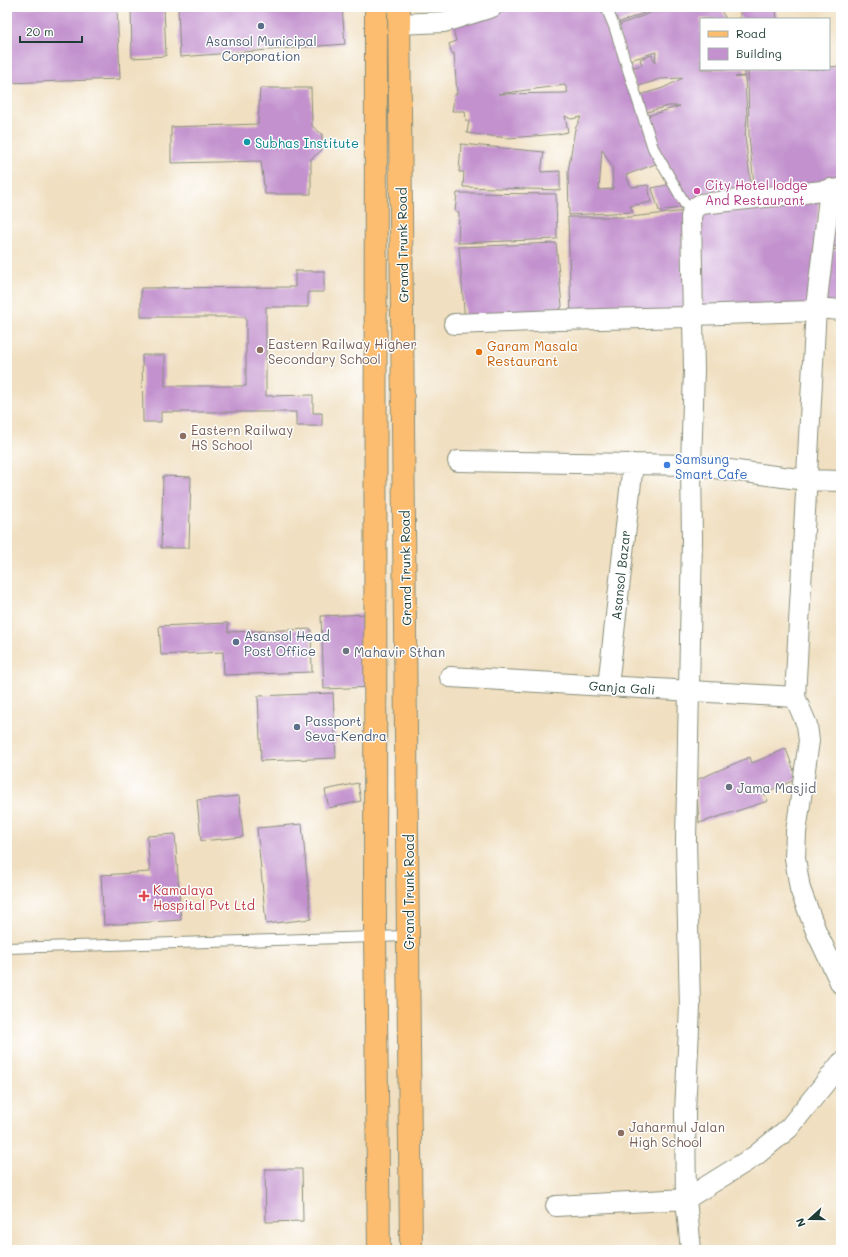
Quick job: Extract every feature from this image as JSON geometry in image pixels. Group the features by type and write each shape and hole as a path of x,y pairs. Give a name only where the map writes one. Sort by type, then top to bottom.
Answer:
{"main road":[{"path":"376,7 375,936 379,1250"},
{"name":"Grand Trunk Road","path":"399,15 411,1250"}],"street":[{"path":"399,15 444,22 492,7"},
{"path":"691,1250 686,1199 685,1113 690,1007 686,840 692,539 691,466 694,370 691,217 693,209 701,204 836,189 816,308 795,697 807,725 809,741 796,832 795,858 800,889 816,931 841,984"},
{"path":"454,324 688,317 693,315 813,311 816,308 841,310"},
{"path":"458,461 691,466 806,480 841,481"},
{"name":"Asansol Bazar","path":"608,686 633,464"},
{"name":"Ganja Gali","path":"450,677 795,697"},
{"path":"556,1206 686,1199 755,1156 789,1128 841,1063"}],"lane":[{"path":"606,7 614,26 653,148 686,204 693,209"},
{"path":"7,948 408,936"}],"building":[{"path":"7,7 117,7 120,79 7,83"},
{"path":"131,7 164,7 166,56 132,58"},
{"name":"Asansol Municipal Corporation","path":"178,7 342,7 345,44 180,57"},
{"path":"501,7 605,7 658,163 626,175 631,187 648,185 651,202 630,206 633,212 569,215 568,172 575,129 581,117 571,119 565,116 568,132 558,134 508,138 467,133 469,121 466,121 465,111 452,111 455,94 457,94 454,53 452,54 449,44 456,41 452,25","holes":["565,85 568,92 564,93 498,94","602,149 612,167 613,189 599,190"]},
{"path":"607,7 660,7 615,24"},
{"path":"666,7 719,7 725,18 700,18 700,70 745,70 745,76 735,77 745,77 747,117 745,136 752,194 687,204 656,153 647,116 680,106 668,106 647,112 640,95 663,88 683,78 660,79 636,87 630,68 642,65 640,59 652,55 655,63 656,52 627,61 616,26"},
{"path":"740,9 776,9 777,18 740,18"},
{"path":"841,66 841,186 755,195 749,136 748,70 830,70 830,67"},
{"name":"Subhas Institute","path":"260,88 311,88 312,126 322,134 322,150 311,159 311,194 265,194 261,161 171,163 171,127 258,124"},
{"path":"461,144 544,152 541,172 560,171 560,190 463,187 464,172 459,172"},
{"path":"672,184 687,207 659,211 652,188"},
{"path":"457,193 556,194 557,239 458,243 459,212 455,212"},
{"path":"841,197 841,247 827,246 829,200"},
{"path":"819,198 812,306 698,309 697,210"},
{"path":"686,211 689,315 571,317 568,217 630,217"},
{"path":"556,243 562,306 559,311 465,322 459,247"},
{"path":"830,249 841,250 841,308 823,307"},
{"path":"295,271 324,271 324,292 308,292 308,307 266,307 266,396 313,395 313,413 322,413 322,426 296,426 296,412 161,412 161,422 143,422 142,355 165,355 165,386 246,386 246,317 141,317 141,288 295,287"},
{"path":"163,476 191,477 189,548 161,548"},
{"name":"Mahavir Sthan","path":"369,614 372,687 324,689 321,616"},
{"name":"Asansol Head Post Office","path":"228,623 228,632 311,629 312,672 224,675 223,652 161,655 159,626"},
{"name":"Passport Seva-Kendra","path":"333,693 336,758 261,761 258,696"},
{"name":"Jama Masjid","path":"786,749 797,779 764,793 768,801 699,823 696,780 750,757 752,763"},
{"path":"358,783 361,801 329,808 325,790"},
{"path":"239,796 243,837 201,841 197,800"},
{"path":"302,824 311,919 266,924 257,828"},
{"path":"175,834 181,920 104,925 101,875 150,872 147,836"},
{"path":"265,1169 302,1169 303,1221 266,1222"}],"place":[{"name":"Asansol Municipal Corporation","path":"261,26"},
{"name":"Subhas Institute","path":"247,142"},
{"name":"City Hotel lodge And Restaurant","path":"697,191"},
{"name":"Eastern Railway Higher Secondary School","path":"260,350"},
{"name":"Garam Masala Restaurant","path":"479,352"},
{"name":"Eastern Railway HS School","path":"183,436"},
{"name":"Samsung Smart Cafe","path":"667,465"},
{"name":"Asansol Head Post Office","path":"236,642"},
{"name":"Mahavir Sthan","path":"346,651"},
{"name":"Passport Seva-Kendra","path":"297,727"},
{"name":"Jama Masjid","path":"729,787"},
{"name":"Kamalaya Hospital Pvt Ltd","path":"144,896"},
{"name":"Jaharmul Jalan High School","path":"621,1133"}]}
